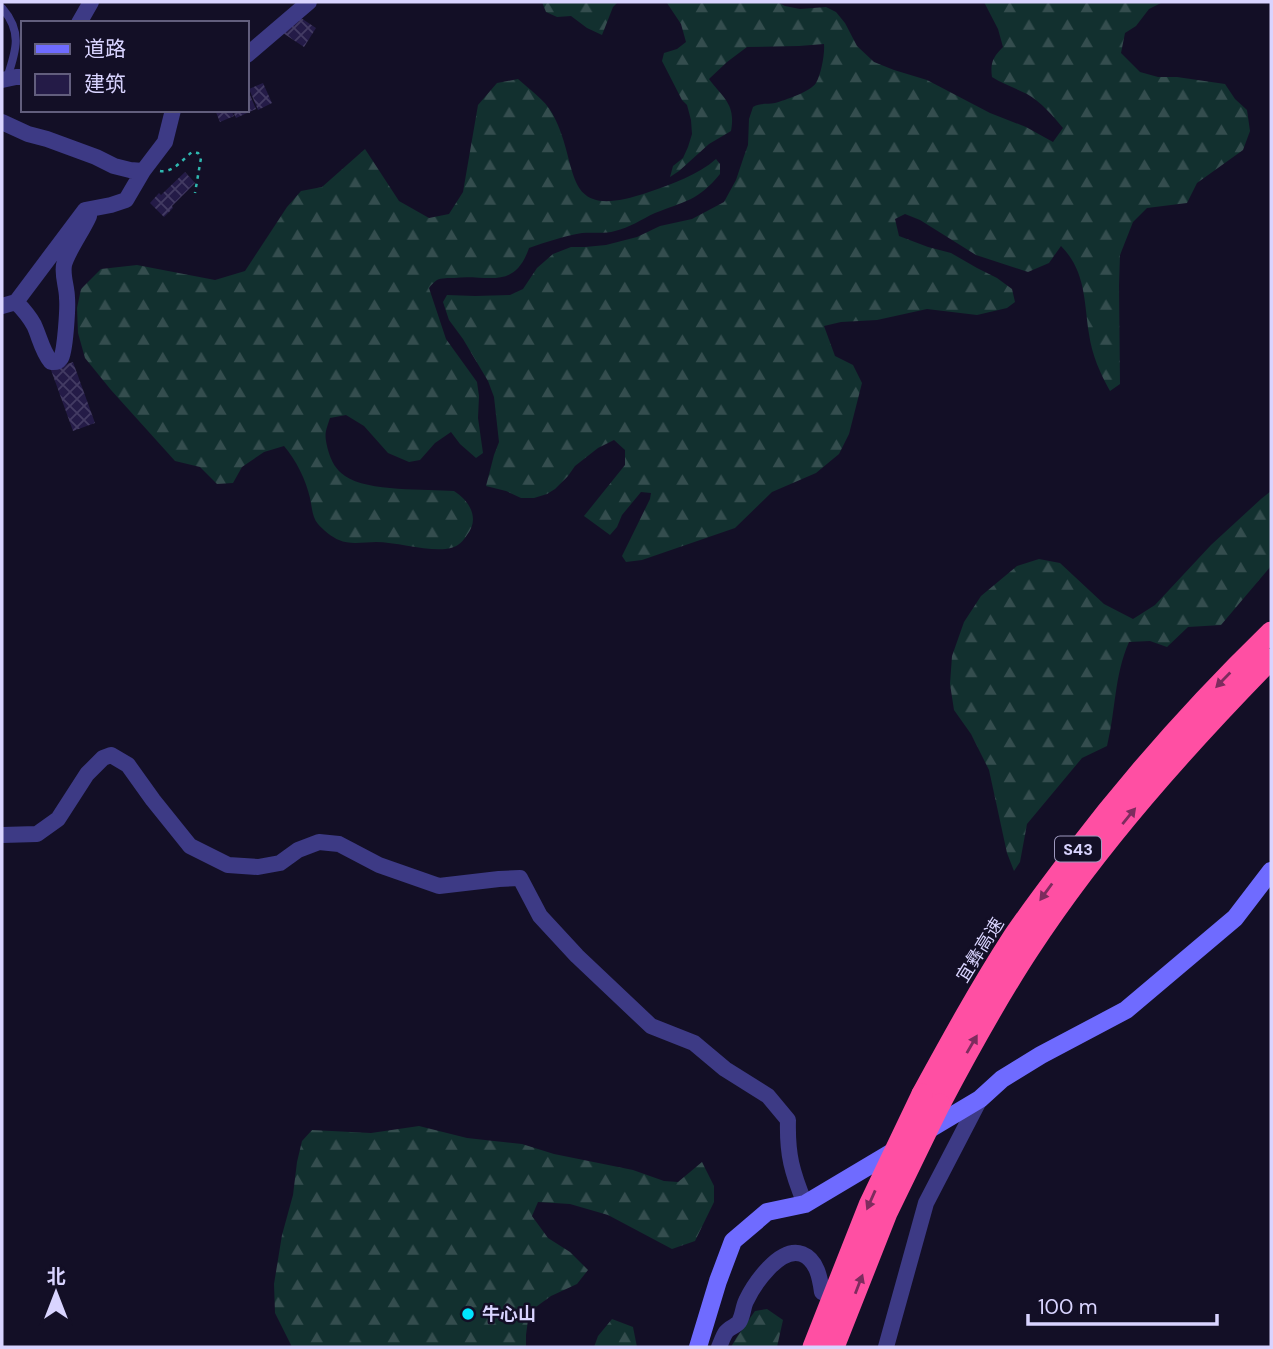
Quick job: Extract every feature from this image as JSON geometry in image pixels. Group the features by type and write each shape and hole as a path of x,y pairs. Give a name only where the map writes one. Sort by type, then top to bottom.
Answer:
{"highway":[{"name":"宜彝高速","path":"834,1347 931,1099 982,988 1014,936 1121,795 1212,691 1271,632"},
{"name":"宜彝高速","path":"813,1347 869,1205 931,1099 1031,947 1112,837 1185,751 1271,659"}],"main road":[{"path":"698,1347 733,1241 768,1212 805,1204 980,1099 1002,1079 1041,1055 1126,1010 1235,918 1271,871"}],"street":[{"path":"80,21 91,2"},
{"path":"248,53 309,2"},
{"path":"92,210 64,263 67,308 64,351 62,358 51,362 44,353 26,312 9,304 85,211 126,200 165,142 172,112"},
{"path":"2,122 114,166 143,171"},
{"path":"2,835 37,834 58,819 87,774 103,758 111,755 128,765 190,846 228,865 258,867 280,863 298,850 319,842 339,844 379,865 439,886 520,878 540,916 577,956 650,1026 694,1043 725,1069 768,1096 789,1120 791,1166 805,1204"},
{"path":"886,1347 926,1203 980,1099"},
{"path":"719,1347 726,1332 739,1322 747,1300 763,1274 776,1260 802,1254 817,1270 822,1292"}],"lane":[{"path":"2,8 16,29 10,79"}],"path":[{"path":"143,171 150,169 164,173 192,152 198,153 201,158 195,193"}],"green space":[{"path":"542,2 618,2 613,7 602,35 571,16 557,17 546,12"},
{"path":"664,2 777,2 800,9 826,7 836,12 857,46 874,62 927,80 1053,142 1063,128 1051,114 1027,94 992,77 993,60 1003,47 998,29 984,2 1163,2 1149,9 1136,26 1125,33 1121,53 1140,72 1158,77 1225,84 1247,110 1250,131 1243,150 1197,183 1187,203 1147,208 1133,222 1120,255 1120,384 1110,391 1092,349 1080,276 1061,246 1049,263 1028,272 976,255 920,220 905,214 895,219 899,236 951,253 997,278 1012,289 1015,302 1007,308 977,315 927,309 877,320 824,326 835,356 853,365 862,383 849,434 839,454 816,473 772,492 735,528 642,560 626,562 622,556 651,493 641,492 610,535 584,516 625,465 625,450 614,440 598,448 575,466 555,489 547,494 521,498 486,486 499,442 494,397 488,381 449,320 443,302 447,295 510,295 523,289 537,268 553,254 571,247 606,245 637,237 660,226 692,219 724,202 736,180 748,145 749,119 753,107 775,103 808,90 820,75 824,44 747,47 709,79 730,108 731,131 709,144 670,177 673,166 683,158 692,134 687,105 662,61 664,53 677,49 686,42 681,24"},
{"path":"518,79 541,99 552,113 577,184 586,195 599,201 620,200 649,192 693,174 716,159 720,164 720,174 705,190 690,199 625,228 575,234 529,248 516,270 508,275 499,278 443,278 429,288 446,339 477,382 483,453 476,458 451,432 435,443 420,460 409,462 388,453 364,426 346,415 330,418 326,434 328,450 334,465 345,476 382,487 454,491 465,500 469,505 473,523 459,545 434,549 337,539 316,521 303,477 284,446 264,452 242,467 233,483 217,484 200,467 175,461 85,358 78,333 77,308 81,289 101,269 137,265 215,280 245,271 287,207 301,191 322,187 365,149 399,201 429,218 449,214 463,192 478,105 497,83"},
{"path":"1271,491 1271,566 1221,625 1188,627 1167,647 1150,641 1129,642 1120,667 1107,746 1082,758 1027,824 1020,862 1014,871 1007,853 989,770 971,734 954,710 950,684 952,656 964,622 981,596 1017,566 1039,559 1060,563 1104,604 1133,619 1155,605 1211,545"},
{"path":"419,1126 467,1138 522,1144 554,1154 633,1170 664,1181 678,1182 702,1162 714,1186 714,1202 695,1241 672,1249 608,1215 570,1204 538,1202 532,1216 548,1238 570,1252 588,1270 577,1284 551,1296 529,1312 526,1347 292,1347 275,1313 274,1284 302,1141 312,1130 371,1133"},
{"path":"767,1309 783,1320 777,1347 731,1347 755,1311"},
{"path":"612,1319 633,1327 637,1347 594,1347 598,1336"}],"building":[{"path":"295,14 316,28 304,47 283,33"},
{"path":"263,83 272,103 258,110 249,89"},
{"path":"248,90 256,109 236,118 233,112 248,112"},
{"path":"216,112 232,112 234,116 220,122"},
{"path":"185,172 195,183 164,217 150,203"},
{"path":"73,362 95,423 73,431 51,370"}],"place":[{"name":"牛心山","path":"468,1314"}]}
